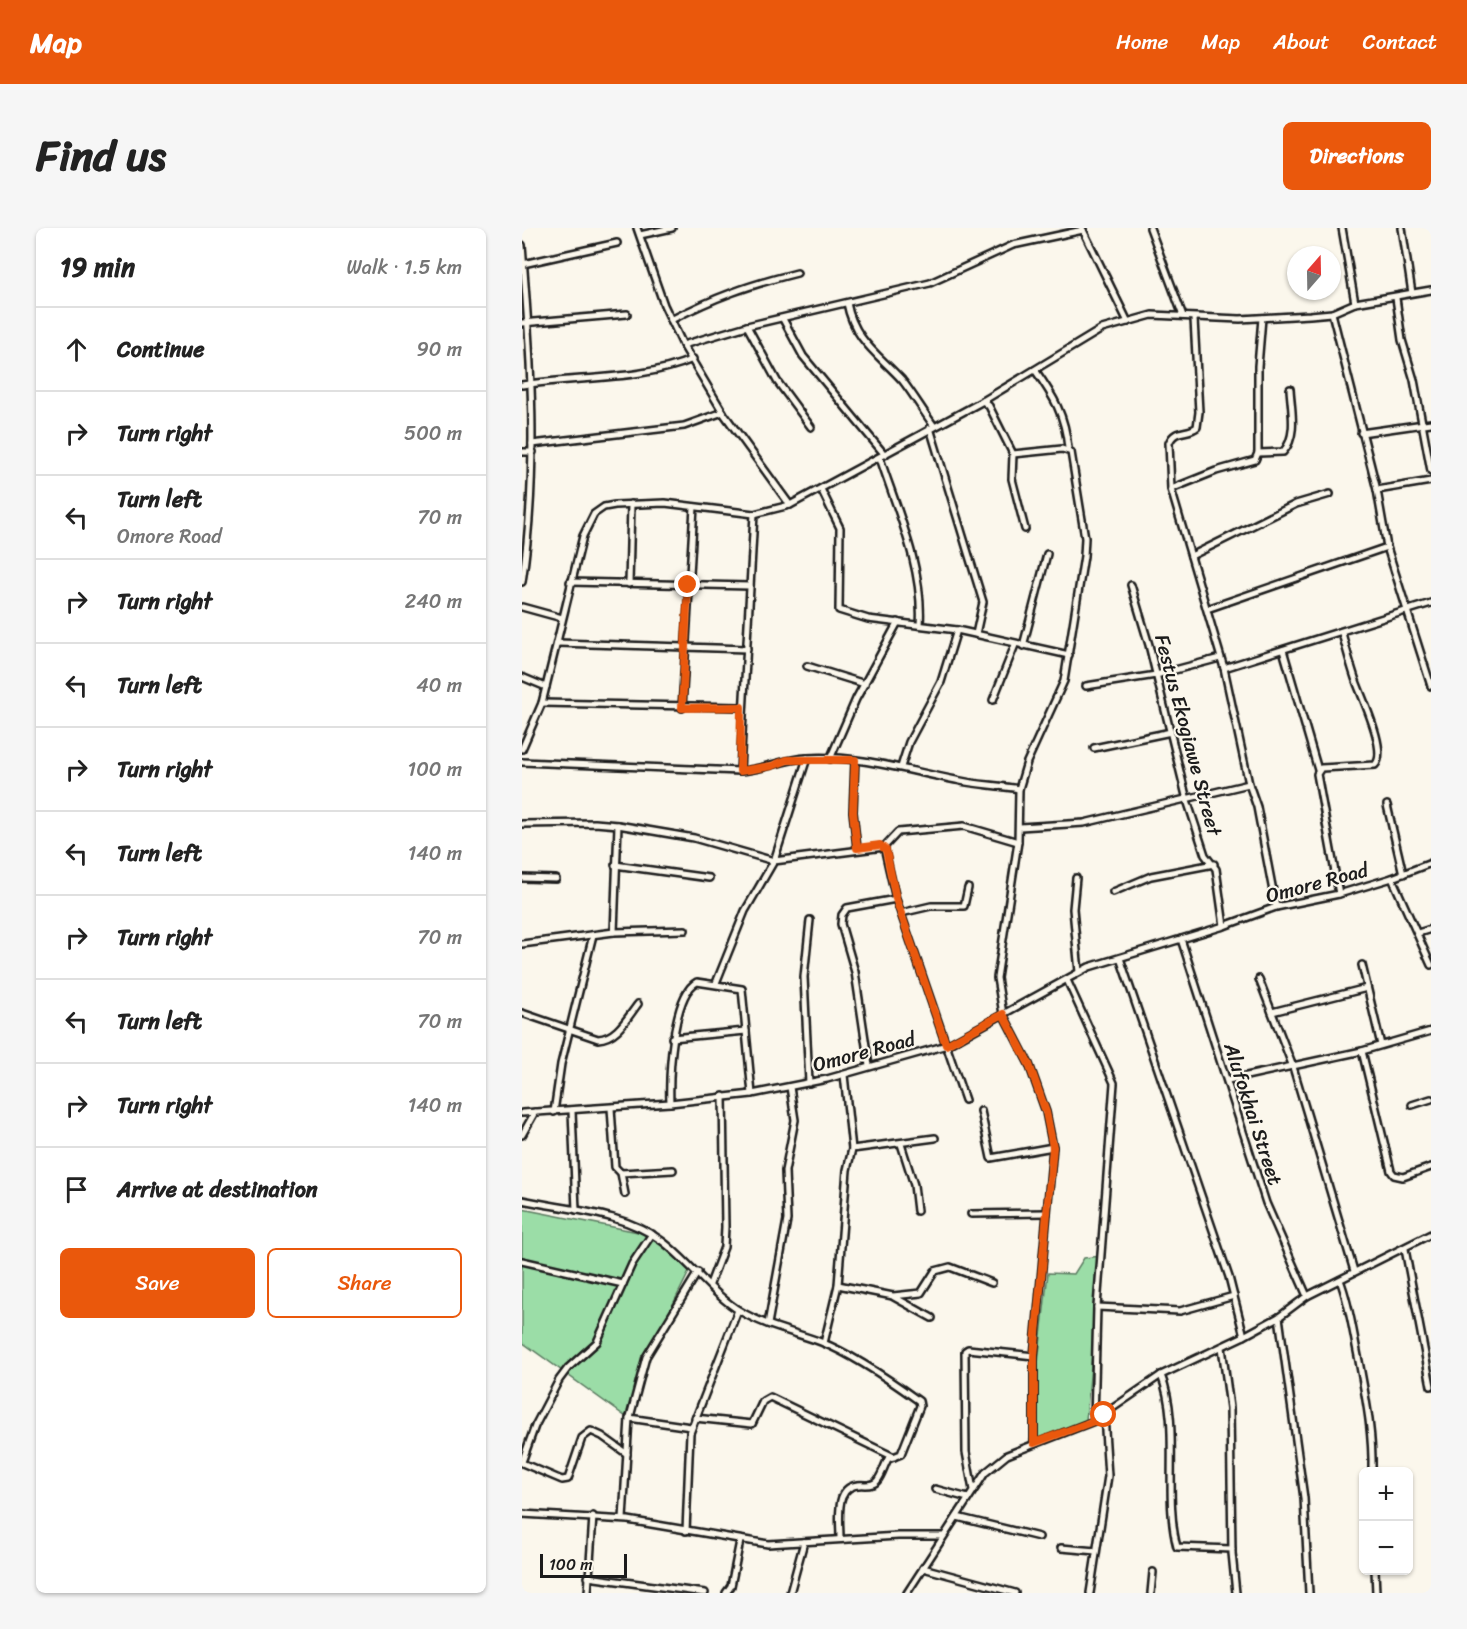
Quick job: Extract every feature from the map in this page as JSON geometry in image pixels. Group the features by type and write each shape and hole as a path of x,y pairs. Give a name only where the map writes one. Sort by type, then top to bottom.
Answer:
{"street":[{"path":"637,228 671,320 683,345 723,412 790,505"},
{"path":"640,235 672,228"},
{"path":"1150,228 1183,316"},
{"path":"1342,228 1355,303"},
{"path":"1402,228 1413,293"},
{"path":"683,345 747,326 930,283 1013,245 1082,229 1128,322"},
{"path":"523,264 617,243"},
{"path":"522,245 533,452 525,516 522,582"},
{"path":"671,320 714,297 748,285 797,273"},
{"path":"522,749 542,703 583,536 594,514 604,507 665,503 754,514 790,505 983,401 1102,329 1152,315 1183,316 1194,319 1262,318 1332,313 1355,303 1396,298 1431,290"},
{"path":"1396,298 1402,340 1414,380 1431,471"},
{"path":"847,303 850,318 874,356 902,381 932,427 983,602 976,634"},
{"path":"1332,313 1377,490 1388,547 1431,686"},
{"path":"525,322 627,314"},
{"path":"1171,489 1216,471 1255,460 1258,453 1258,366 1262,318"},
{"path":"783,319 803,356 883,456 921,603 920,625"},
{"path":"1194,319 1199,412 1197,427 1180,431 1172,436 1169,443 1171,489 1224,668 1249,784 1257,807 1276,908"},
{"path":"747,326 777,381 811,428"},
{"path":"522,385 637,373 674,367 693,359"},
{"path":"1034,1443 1034,1356 1053,1147 1046,1112 1029,1064 1003,1014 997,978 1020,827 1019,789 1027,762 1064,681 1085,538 1063,418 1035,370"},
{"path":"1258,453 1283,452 1289,446 1292,418 1290,389"},
{"path":"983,401 989,406 1013,454 1012,479 1025,529"},
{"path":"532,444 684,426 723,412"},
{"path":"1361,433 1431,423"},
{"path":"1013,454 1068,448"},
{"path":"522,452 533,452"},
{"path":"1377,490 1431,482"},
{"path":"821,489 840,528 839,610 867,619 957,630 1015,645 1069,655"},
{"path":"1191,556 1296,504 1330,494"},
{"path":"629,584 631,504"},
{"path":"682,708 694,507"},
{"path":"740,771 741,707 747,649 754,514"},
{"path":"1207,609 1388,547"},
{"path":"1023,646 1047,554"},
{"path":"570,582 750,585"},
{"name":"Festus Ekogiawe Street","path":"1131,585 1187,800 1205,855 1214,864 1221,890 1224,926"},
{"path":"1224,668 1342,633 1431,603"},
{"path":"522,607 562,618"},
{"path":"830,759 865,684 898,622"},
{"path":"902,766 909,742 941,682 957,630"},
{"path":"1318,770 1375,765 1379,762 1369,712 1356,681 1342,633"},
{"path":"558,643 747,649"},
{"path":"993,700 1015,645"},
{"path":"1283,650 1318,770 1319,793 1339,894"},
{"path":"1086,686 1156,675 1220,658"},
{"path":"807,666 865,684"},
{"path":"522,677 546,687"},
{"path":"542,703 682,708 741,707"},
{"path":"1094,748 1171,732"},
{"path":"522,762 755,771 787,760 807,758 872,760 957,781 1019,789"},
{"path":"716,984 745,911 774,861 807,758"},
{"path":"855,760 853,812 857,848"},
{"path":"1020,827 1084,823 1249,784"},
{"path":"1387,805 1403,874"},
{"path":"522,824 618,825 694,838 774,861 857,848 884,847 898,832 964,826 1018,842"},
{"path":"614,932 618,825"},
{"path":"884,847 896,899 965,1100"},
{"name":"Omore Road","path":"522,1113 611,1108 752,1094 844,1075 946,1045 1079,972 1276,908 1339,894 1431,863"},
{"path":"1113,892 1151,876 1214,864"},
{"path":"615,865 709,878"},
{"path":"522,878 556,879"},
{"path":"1076,878 1073,909 1079,972"},
{"path":"1392,878 1431,965"},
{"path":"901,913 932,906 964,906 968,888"},
{"path":"869,1066 861,1006 841,924 842,915 847,908 896,899"},
{"path":"809,1083 804,978 810,920"},
{"path":"1418,933 1431,929"},
{"path":"522,944 614,932 685,930"},
{"path":"554,1112 569,1027 593,935"},
{"name":"Alufokhai Street","path":"1181,939 1266,1203 1307,1296"},
{"path":"1120,958 1181,1130 1234,1296 1244,1336"},
{"path":"1362,965 1382,1045"},
{"path":"1259,979 1293,1067 1354,1271"},
{"path":"1067,980 1114,1083 1097,1306 1094,1421"},
{"path":"670,1103 669,1069 672,1038 693,984 716,984 742,989 752,1094"},
{"path":"1272,1012 1367,988"},
{"path":"522,1013 569,1027 592,1037 606,1038 614,1034 638,1004"},
{"path":"672,1038 746,1031"},
{"path":"1228,1080 1362,1051 1431,1031"},
{"path":"1362,1051 1391,1171 1394,1175 1403,1177 1431,1167"},
{"path":"824,1343 838,1285 847,1170 852,1149 844,1075"},
{"path":"768,1324 787,1220 785,1171 795,1120 790,1087"},
{"path":"710,1284 724,1247 723,1096"},
{"path":"1412,1105 1431,1099"},
{"path":"611,1108 615,1167 621,1173 625,1194"},
{"path":"572,1110 576,1210"},
{"path":"981,1111 991,1158 1053,1147"},
{"path":"522,1135 535,1112"},
{"path":"852,1149 935,1138"},
{"path":"901,1144 914,1185 917,1211"},
{"path":"621,1173 673,1170"},
{"path":"522,1200 576,1210 628,1224 652,1234 698,1272 738,1310 768,1324 824,1343 885,1377 919,1401 920,1406 901,1454 888,1459 877,1483 856,1484 844,1491 840,1498 840,1539"},
{"path":"971,1214 1047,1213"},
{"path":"627,1454 591,1431 582,1438 568,1479 556,1478 522,1462 535,1426 559,1380 568,1368 597,1342 623,1284 652,1234"},
{"path":"907,1593 985,1473 1007,1455 1094,1421 1161,1375 1244,1336 1279,1317 1307,1296 1431,1234"},
{"path":"1405,1249 1431,1386"},
{"path":"522,1261 623,1284"},
{"path":"893,1296 925,1291 935,1271 941,1268 950,1267 969,1272 992,1283"},
{"path":"622,1519 630,1417 646,1357 698,1272"},
{"path":"1340,1280 1349,1303 1368,1401 1373,1438 1372,1467"},
{"path":"838,1285 893,1296 932,1318"},
{"path":"1097,1306 1180,1311 1234,1296"},
{"path":"686,1531 691,1427 738,1310"},
{"path":"1279,1317 1304,1498 1309,1593"},
{"path":"1222,1347 1230,1408 1232,1549 1236,1593"},
{"path":"973,1490 966,1452 965,1351 968,1349 1034,1356"},
{"path":"1161,1375 1168,1391 1170,1475 1177,1546 1232,1549"},
{"path":"695,1418 752,1424 763,1401 770,1397 894,1457"},
{"path":"1090,1593 1108,1476 1104,1415"},
{"path":"630,1417 691,1427"},
{"path":"935,1489 968,1498"},
{"path":"522,1514 622,1519 768,1544 942,1536"},
{"path":"588,1593 593,1516"},
{"path":"957,1517 1039,1537"},
{"path":"726,1593 731,1586 740,1541"},
{"path":"790,1593 804,1542"},
{"path":"1061,1548 1096,1551"},
{"path":"923,1568 1015,1593"},
{"path":"1151,1593 1153,1572"},
{"path":"1375,1575 1376,1593"},
{"path":"588,1577 705,1593"}],"green space":[{"path":"522,1209 648,1234 690,1270 647,1356 629,1419 522,1342"},
{"path":"1101,1256 1086,1420 1029,1445 1048,1273 1074,1274 1084,1258"}],"route":[{"path":"688,585 682,708 741,707 740,771 755,771 787,760 807,758 855,760 853,812 857,848 880,845 886,850 896,899 946,1045 1003,1014 1029,1064 1046,1112 1053,1147 1034,1356 1034,1443 1094,1421 1104,1415"}]}
